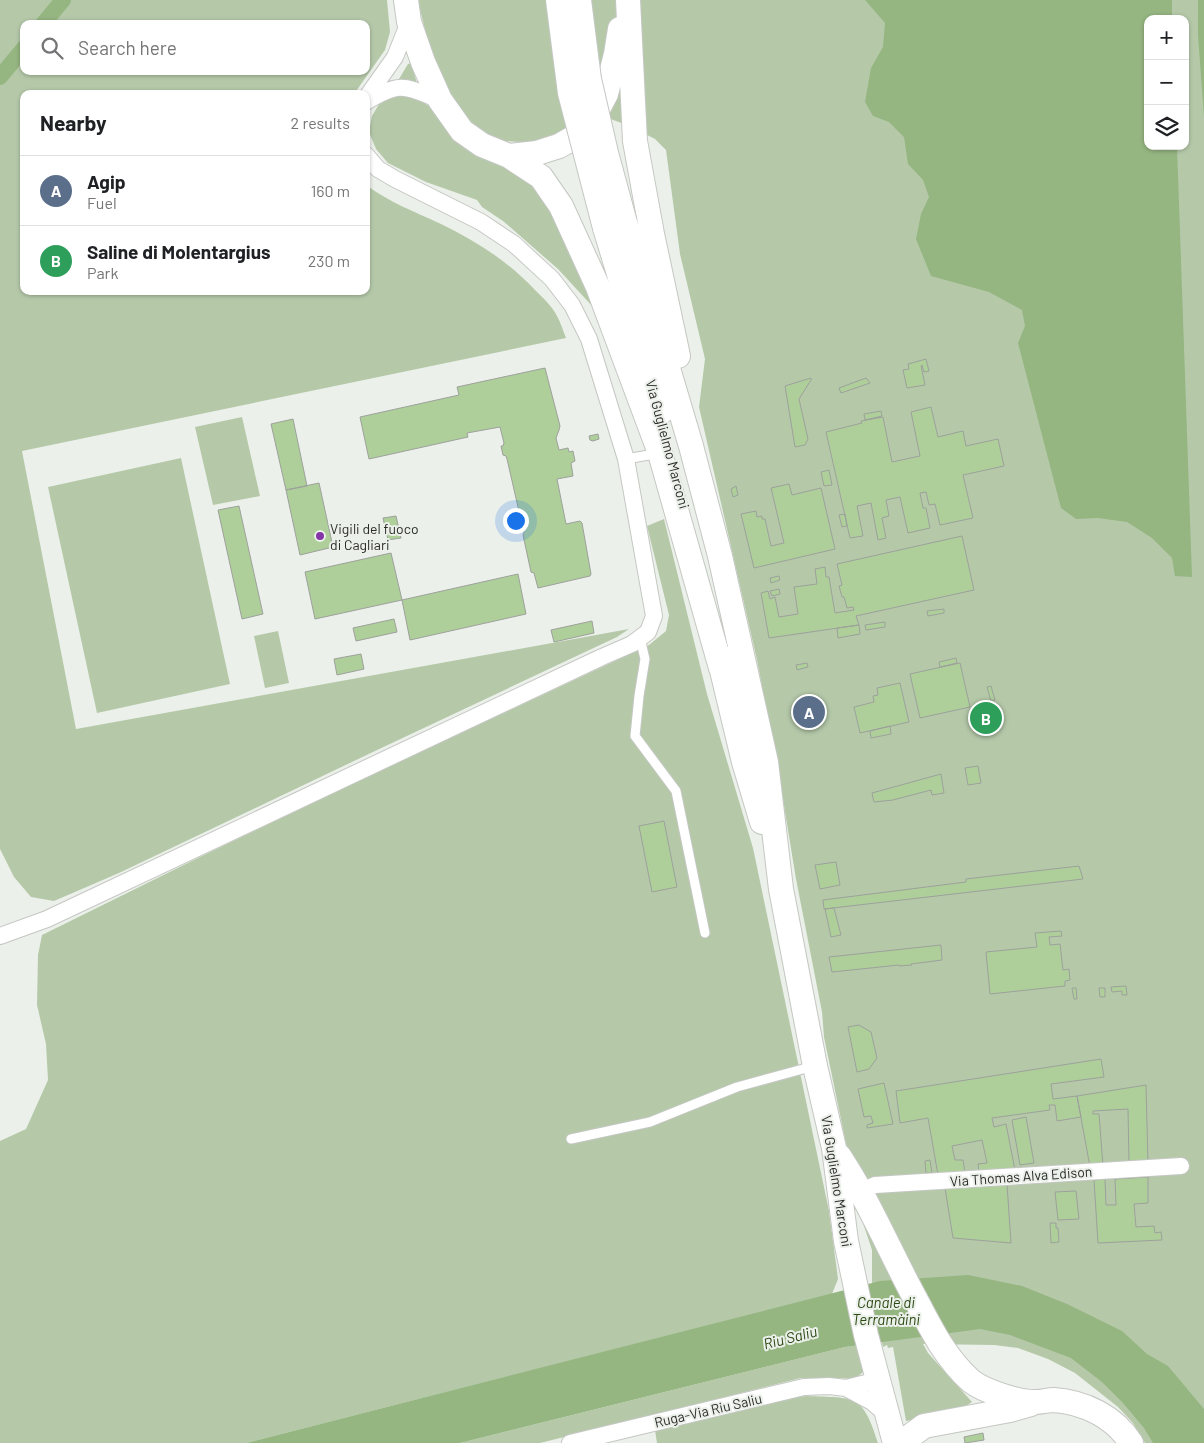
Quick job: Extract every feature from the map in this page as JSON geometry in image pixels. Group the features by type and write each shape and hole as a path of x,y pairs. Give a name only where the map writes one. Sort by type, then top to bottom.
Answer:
{"main road":[{"name":"Via Guglielmo Marconi","path":"558,0 570,93 691,446 720,556 766,762 781,889 815,1066 834,1148 866,1335 876,1374 900,1436"},
{"name":"Via Guglielmo Marconi","path":"579,0 589,79 606,153 615,226 689,523 720,668 744,762 781,889"},
{"path":"509,156 537,153 559,146 586,130 606,94 626,0"},
{"path":"626,0 635,141 720,556"},
{"path":"408,11 423,62 440,100 462,131 482,145 509,156 541,177 561,206 598,287 660,453 720,668"},
{"path":"834,1148 861,1192 892,1255 944,1351 959,1370 974,1383 998,1395 1035,1403"},
{"path":"900,1436 924,1426 1052,1400 1071,1402 1087,1407 1110,1420 1131,1443"}],"street":[{"path":"370,92 395,57 408,11"},
{"path":"370,100 395,88 410,88 440,100"},
{"path":"0,936 47,919 632,644 648,632 654,616 626,459 589,339 572,305 552,279 514,244 481,222 395,179 378,169 370,160"},
{"name":"Via Thomas Alva Edison","path":"861,1192 875,1186 1181,1166"},
{"name":"Ruga-Via Riu Saliu","path":"846,1388 876,1374"},
{"name":"Ruga-Via Riu Saliu","path":"570,1443 804,1387 829,1386 846,1388 872,1402 900,1436"}],"lane":[{"path":"626,459 660,453"},
{"path":"640,638 644,659 635,736 676,791 705,933"},
{"path":"570,1139 650,1122 737,1087 815,1066"}],"shaded area":[{"path":"0,0 387,0 390,32 385,50 370,71 370,20 20,20 20,75 367,75 357,90 20,90 20,295 370,295 370,188 393,202 467,237 503,261 550,305 566,338 22,451 76,729 629,629 617,637 119,873 54,901 31,897 14,877 0,849"},
{"path":"418,0 1204,0 1204,1443 1145,1443 1133,1423 1118,1407 1075,1373 1048,1359 1018,1348 994,1345 923,1344 928,1353 972,1402 953,1414 906,1421 893,1347 888,1348 887,1345 883,1347 872,1302 872,1250 853,1193 851,1168 824,1037 822,1012 757,660 699,407 705,359 680,254 666,150 655,139 627,125 583,109 573,123 557,136 528,142 514,142 489,136 474,125 450,94 441,76 427,37"},
{"path":"411,63 417,83 396,84 408,64"},
{"path":"399,95 418,99 429,106 448,131 504,163 539,187 562,232 593,307 558,269 503,221 482,207 477,200 426,182 388,163 376,149 370,134 372,116 379,104"},
{"path":"242,417 260,496 213,505 195,427"},
{"path":"181,458 230,684 97,713 48,487"},
{"path":"664,519 707,694 753,848 829,1211 838,1279 832,1294 246,1443 0,1443 0,1141 26,1129 48,1080 46,1044 37,1005 38,955 42,935 367,777 649,645 666,631 669,615 647,526"},
{"path":"278,631 289,683 265,688 254,636"},
{"path":"859,1345 863,1372 855,1379 801,1378 540,1443 460,1443 845,1347"},
{"path":"793,1397 836,1397 855,1402 862,1407 867,1415 878,1443 657,1443 655,1430"}],"water":[{"path":"865,0 1172,0 1172,15 1144,15 1144,150 1177,150 1192,577 1175,576 1172,558 1152,538 1127,522 1098,518 1076,519 1061,508 1018,343 1025,326 1022,310 989,292 931,276 916,239 921,214 929,197 923,180 908,164 904,137 889,122 873,116 865,102 871,68 883,47 885,23"},
{"path":"1198,0 1204,0 1204,117 1198,35"},
{"name":"Canale di Terramàini","path":"968,1275 1022,1286 1067,1304 1122,1331 1147,1354 1168,1366 1204,1409 1204,1443 1153,1443 1144,1428 1123,1403 1102,1382 1071,1358 1010,1335 980,1329 845,1347 460,1443 246,1443 880,1281"}],"building":[{"path":"926,359 929,371 924,372 921,366 925,385 907,388 903,370 909,369 908,364"},
{"path":"545,368 560,426 556,438 559,450 568,448 569,452 573,451 575,461 571,463 573,476 557,479 566,524 580,521 582,523 591,574 590,576 538,588 534,573 531,572 507,459 503,455 501,446 504,443 500,427 467,433 468,437 369,459 360,417 459,395 457,387"},
{"path":"811,378 799,399 808,439 805,445 795,447 785,386"},
{"path":"866,378 870,383 841,393 839,388"},
{"path":"931,407 938,437 963,431 966,446 998,439 1004,466 963,475 973,518 940,525 935,504 929,505 926,492 920,493 923,508 926,508 930,528 908,533 900,497 886,500 889,516 882,518 886,538 878,540 871,503 857,506 863,536 850,538 826,432 862,423 861,421 883,417 892,462 920,456 911,412"},
{"path":"881,411 882,416 865,420 864,414"},
{"path":"293,419 307,486 286,490 271,424"},
{"path":"598,434 599,439 590,440 589,436"},
{"path":"829,470 832,485 824,486 821,472"},
{"path":"319,483 333,547 300,555 286,490"},
{"path":"789,484 792,495 821,488 835,549 754,568 741,514 756,511 757,517 762,516 762,519 765,519 771,546 784,543 771,488"},
{"path":"736,486 738,495 733,497 731,489"},
{"path":"239,506 263,614 242,619 218,510"},
{"path":"845,514 847,526 842,527 839,515"},
{"path":"396,516 401,538 388,540 383,518"},
{"path":"962,536 974,590 856,616 859,625 769,638 761,593 768,591 770,599 775,597 779,617 798,614 794,587 817,584 815,569 825,567 826,577 829,577 835,613 854,610 853,607 847,608 844,597 842,597 839,586 842,585 837,564"},
{"path":"391,553 402,600 315,619 305,572"},
{"path":"518,574 526,614 410,640 402,600"},
{"path":"779,576 780,580 771,583 770,578"},
{"path":"779,589 780,594 772,596 770,591"},
{"path":"944,609 944,613 928,616 927,611"},
{"path":"394,619 397,632 356,641 353,628"},
{"path":"592,621 594,633 554,642 551,630"},
{"path":"885,622 885,627 866,630 865,625"},
{"path":"859,625 860,634 838,638 837,628"},
{"path":"361,654 364,669 337,675 334,659"},
{"path":"956,658 957,663 940,667 939,662"},
{"path":"807,663 808,667 797,670 796,665"},
{"path":"960,663 970,707 920,718 910,674"},
{"path":"900,683 909,722 860,733 854,707 874,702 873,696 878,695 877,688"},
{"path":"991,686 995,700 991,701 987,687"},
{"path":"890,726 891,734 871,738 870,731"},
{"path":"978,766 981,783 968,785 965,768"},
{"path":"941,774 944,793 932,795 931,790 893,800 874,802 872,793"},
{"path":"664,821 677,887 652,892 639,826"},
{"path":"836,862 840,885 820,889 815,865"},
{"path":"1079,866 1083,879 824,909 823,900 966,882 966,879"},
{"path":"834,908 841,935 831,937 825,909"},
{"path":"1061,931 1062,936 1049,937 1050,945 1060,944 1063,970 1069,969 1070,980 1065,981 1065,986 990,994 986,952 1037,947 1035,933"},
{"path":"941,945 942,960 912,965 832,972 829,957"},
{"path":"1126,986 1127,995 1122,995 1122,991 1112,992 1111,987"},
{"path":"1072,988 1076,988 1077,999 1074,999"},
{"path":"1099,988 1105,988 1105,997 1100,997"},
{"path":"859,1025 871,1032 877,1058 869,1069 857,1072 848,1027"},
{"path":"1101,1059 1104,1077 1051,1084 1053,1099 1077,1096 1081,1117 1057,1121 1055,1105 1049,1105 1050,1110 992,1118 994,1127 1006,1124 1015,1170 979,1172 978,1164 987,1163 982,1140 952,1146 955,1160 963,1160 965,1173 938,1175 928,1118 900,1123 896,1091"},
{"path":"884,1083 893,1124 867,1128 867,1125 873,1123 871,1116 864,1117 858,1089"},
{"path":"1146,1085 1148,1163 1129,1164 1128,1109 1093,1111 1093,1114 1099,1114 1103,1166 1090,1167 1077,1096"},
{"path":"1026,1117 1034,1163 1020,1165 1012,1120"},
{"path":"930,1160 932,1173 926,1173 925,1161"},
{"path":"1148,1177 1148,1203 1134,1204 1136,1227 1154,1226 1155,1233 1161,1232 1162,1240 1098,1243 1094,1180 1105,1179 1106,1205 1116,1205 1115,1179"},
{"path":"1007,1184 1011,1243 953,1238 945,1188"},
{"path":"1076,1191 1079,1219 1058,1220 1055,1192"},
{"path":"1050,1223 1056,1223 1059,1242 1051,1243"},
{"path":"983,1433 984,1440 965,1443 964,1437"}],"waterway":[{"path":"46,20 63,0"},
{"path":"0,77 20,53"}],"place":[{"name":"Vigili del fuoco di Cagliari","path":"320,536"},
{"name":"Agip","path":"809,712"},
{"name":"Saline di Molentargius","path":"986,718"}],"water label":[{"name":"Riu Saliu","path":"790,1337"}]}
